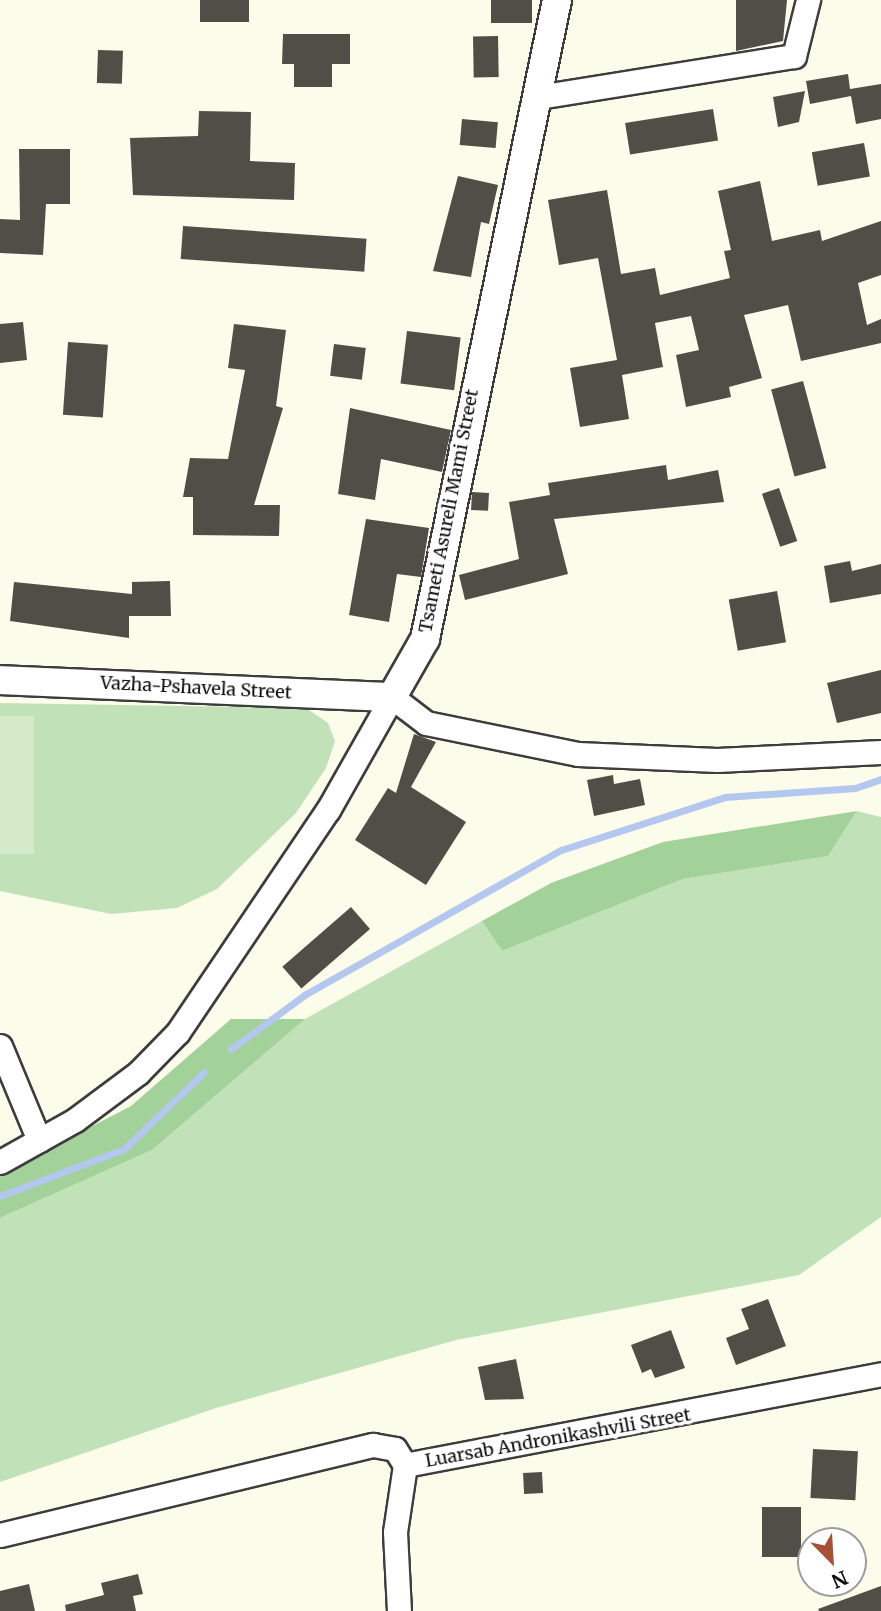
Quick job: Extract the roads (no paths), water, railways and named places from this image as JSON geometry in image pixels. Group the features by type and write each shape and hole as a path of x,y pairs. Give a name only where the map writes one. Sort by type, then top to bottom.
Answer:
{"street":[{"name":"Tsameti Asureli Mami Street","path":"0,1162 39,1140 138,1073 178,1032 328,810 425,639 453,481 557,0"},
{"path":"538,97 794,56 808,0"},
{"name":"Vazha-Pshavela Street","path":"0,680 392,697"},
{"path":"392,697 426,723 579,754 717,760 881,752"},
{"path":"0,1046 39,1140"},
{"name":"Luarsab Andronikashvili Street","path":"0,1535 373,1445 395,1449 405,1465 881,1374"},
{"path":"399,1611 395,1532 405,1465"}],"waterway":[{"path":"231,1049 306,994 561,850 725,797 855,788 881,779"},
{"path":"0,1196 124,1149 204,1072"}]}
